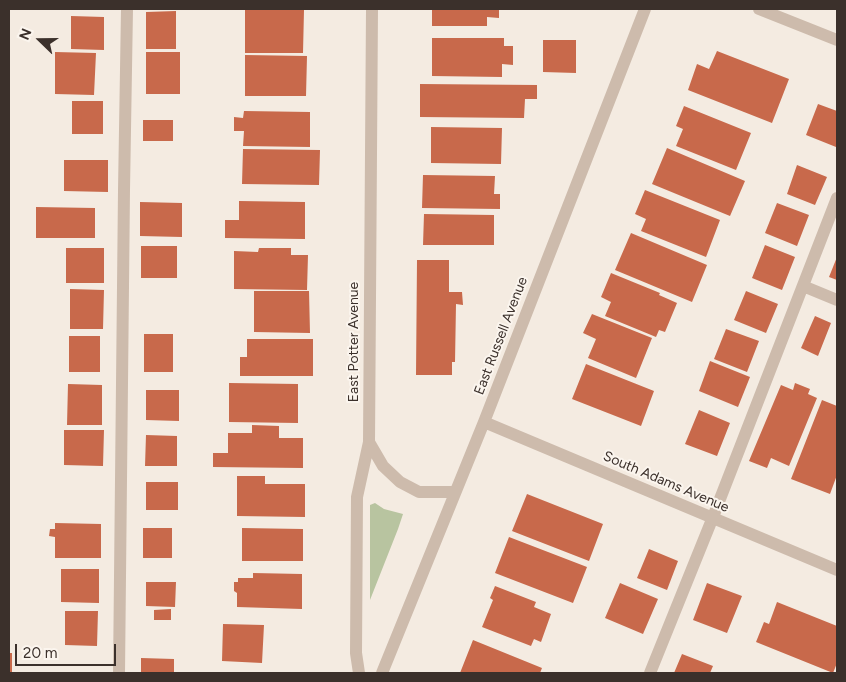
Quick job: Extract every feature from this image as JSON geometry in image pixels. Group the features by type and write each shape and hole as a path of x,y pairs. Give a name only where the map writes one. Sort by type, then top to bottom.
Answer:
{"street":[{"path":"119,673 127,9"},
{"name":"East Potter Avenue","path":"358,673 356,653 357,497 369,442 372,9"},
{"name":"East Russell Avenue","path":"382,673 484,422 645,9"},
{"path":"759,9 837,40"},
{"path":"650,673 714,517 837,198"},
{"path":"803,286 837,300"},
{"name":"South Adams Avenue","path":"484,422 837,570"},
{"path":"369,442 383,466 400,482 419,492 455,492"}],"green space":[{"path":"375,503 384,509 403,514 370,600 370,505"}],"building":[{"path":"432,9 499,9 499,18 487,17 487,26 432,26"},
{"path":"245,10 304,10 303,53 245,53"},
{"path":"176,11 176,49 146,49 146,12"},
{"path":"71,16 104,17 104,50 71,49"},
{"path":"432,38 504,38 504,46 513,46 513,65 502,64 502,77 432,76"},
{"path":"543,40 576,40 576,73 543,72"},
{"path":"717,51 789,79 772,123 688,90 697,64 709,69"},
{"path":"55,52 96,53 94,95 55,94"},
{"path":"146,52 180,52 180,94 146,94"},
{"path":"245,55 307,56 306,96 245,96"},
{"path":"420,84 537,85 537,99 525,99 524,118 420,117"},
{"path":"72,101 103,101 103,134 72,134"},
{"path":"818,104 837,111 836,147 806,135"},
{"path":"684,106 751,133 736,170 676,146 683,129 676,126"},
{"path":"244,111 310,112 310,147 243,146 244,131 234,131 234,117 243,118"},
{"path":"143,120 173,120 173,141 143,141"},
{"path":"431,127 502,128 501,164 431,163"},
{"path":"667,148 745,181 730,216 652,184"},
{"path":"243,149 320,150 319,185 242,184"},
{"path":"64,160 108,160 108,192 64,191"},
{"path":"797,165 827,177 815,205 787,194"},
{"path":"423,175 495,176 494,194 500,194 500,209 422,208"},
{"path":"645,190 720,220 706,257 641,231 646,219 635,214"},
{"path":"239,201 305,202 305,239 225,238 225,220 239,220"},
{"path":"140,202 182,203 182,237 140,236"},
{"path":"777,203 809,215 797,246 765,233"},
{"path":"36,207 95,208 95,238 36,238"},
{"path":"424,214 494,215 494,245 423,245"},
{"path":"631,233 707,265 692,302 615,270"},
{"path":"765,245 795,257 782,290 752,278"},
{"path":"141,246 177,246 177,278 141,278"},
{"path":"66,248 104,248 104,283 66,283"},
{"path":"259,248 291,248 291,255 308,255 307,290 234,289 234,251 258,252"},
{"path":"837,257 837,280 829,277"},
{"path":"417,260 449,260 449,292 462,292 463,305 456,304 455,362 452,362 452,375 416,375"},
{"path":"611,273 660,293 659,295 677,303 665,332 659,330 656,337 605,316 611,302 601,297"},
{"path":"70,289 104,290 103,329 70,329"},
{"path":"254,291 309,291 310,333 254,332"},
{"path":"746,291 778,304 766,333 734,320"},
{"path":"592,314 652,338 636,378 588,358 596,339 583,333"},
{"path":"815,316 831,323 818,356 801,348"},
{"path":"726,329 759,341 747,372 714,359"},
{"path":"144,334 173,334 173,372 144,372"},
{"path":"69,336 100,336 100,372 69,372"},
{"path":"247,339 313,339 313,376 240,376 240,357 247,357"},
{"path":"710,361 750,377 738,407 699,391"},
{"path":"586,364 654,391 641,426 572,399"},
{"path":"229,383 298,384 298,423 229,422"},
{"path":"795,383 810,389 808,394 817,398 789,466 771,458 767,468 749,461 781,385 793,390"},
{"path":"68,384 102,385 102,425 67,425"},
{"path":"146,390 179,390 179,421 146,420"},
{"path":"822,400 837,406 837,475 830,494 791,479"},
{"path":"699,410 730,423 717,456 685,444"},
{"path":"252,425 279,426 279,438 303,438 303,468 213,467 213,453 228,453 228,433 252,433"},
{"path":"64,430 104,430 103,466 64,465"},
{"path":"146,435 177,436 177,466 145,466"},
{"path":"237,476 265,476 265,484 305,484 305,517 237,516"},
{"path":"146,482 178,482 178,510 146,510"},
{"path":"527,494 603,524 589,561 512,531"},
{"path":"55,523 101,524 101,558 55,558 55,537 49,536 50,529 55,529"},
{"path":"143,528 172,528 172,558 143,558"},
{"path":"242,528 303,529 303,561 242,561"},
{"path":"509,537 587,567 573,603 495,573"},
{"path":"649,549 678,561 667,590 637,578"},
{"path":"61,569 99,569 99,603 61,602"},
{"path":"253,573 302,574 302,609 237,607 237,593 234,591 234,582 238,582 238,578 253,578"},
{"path":"146,582 176,582 175,607 146,606"},
{"path":"620,583 658,599 643,634 605,618"},
{"path":"707,583 742,596 727,633 693,620"},
{"path":"495,586 536,602 534,607 551,614 541,642 534,639 531,646 482,627 493,600 490,598"},
{"path":"777,602 837,626 837,663 833,673 756,642 764,622 769,624"},
{"path":"171,609 171,620 154,620 154,610"},
{"path":"65,611 98,611 97,646 65,645"},
{"path":"223,624 264,625 262,663 222,661"},
{"path":"473,640 542,668 540,673 460,673"},
{"path":"9,653 12,653 12,673 9,673"},
{"path":"682,654 713,666 710,673 674,673"},
{"path":"141,658 174,659 174,673 141,673"}]}
